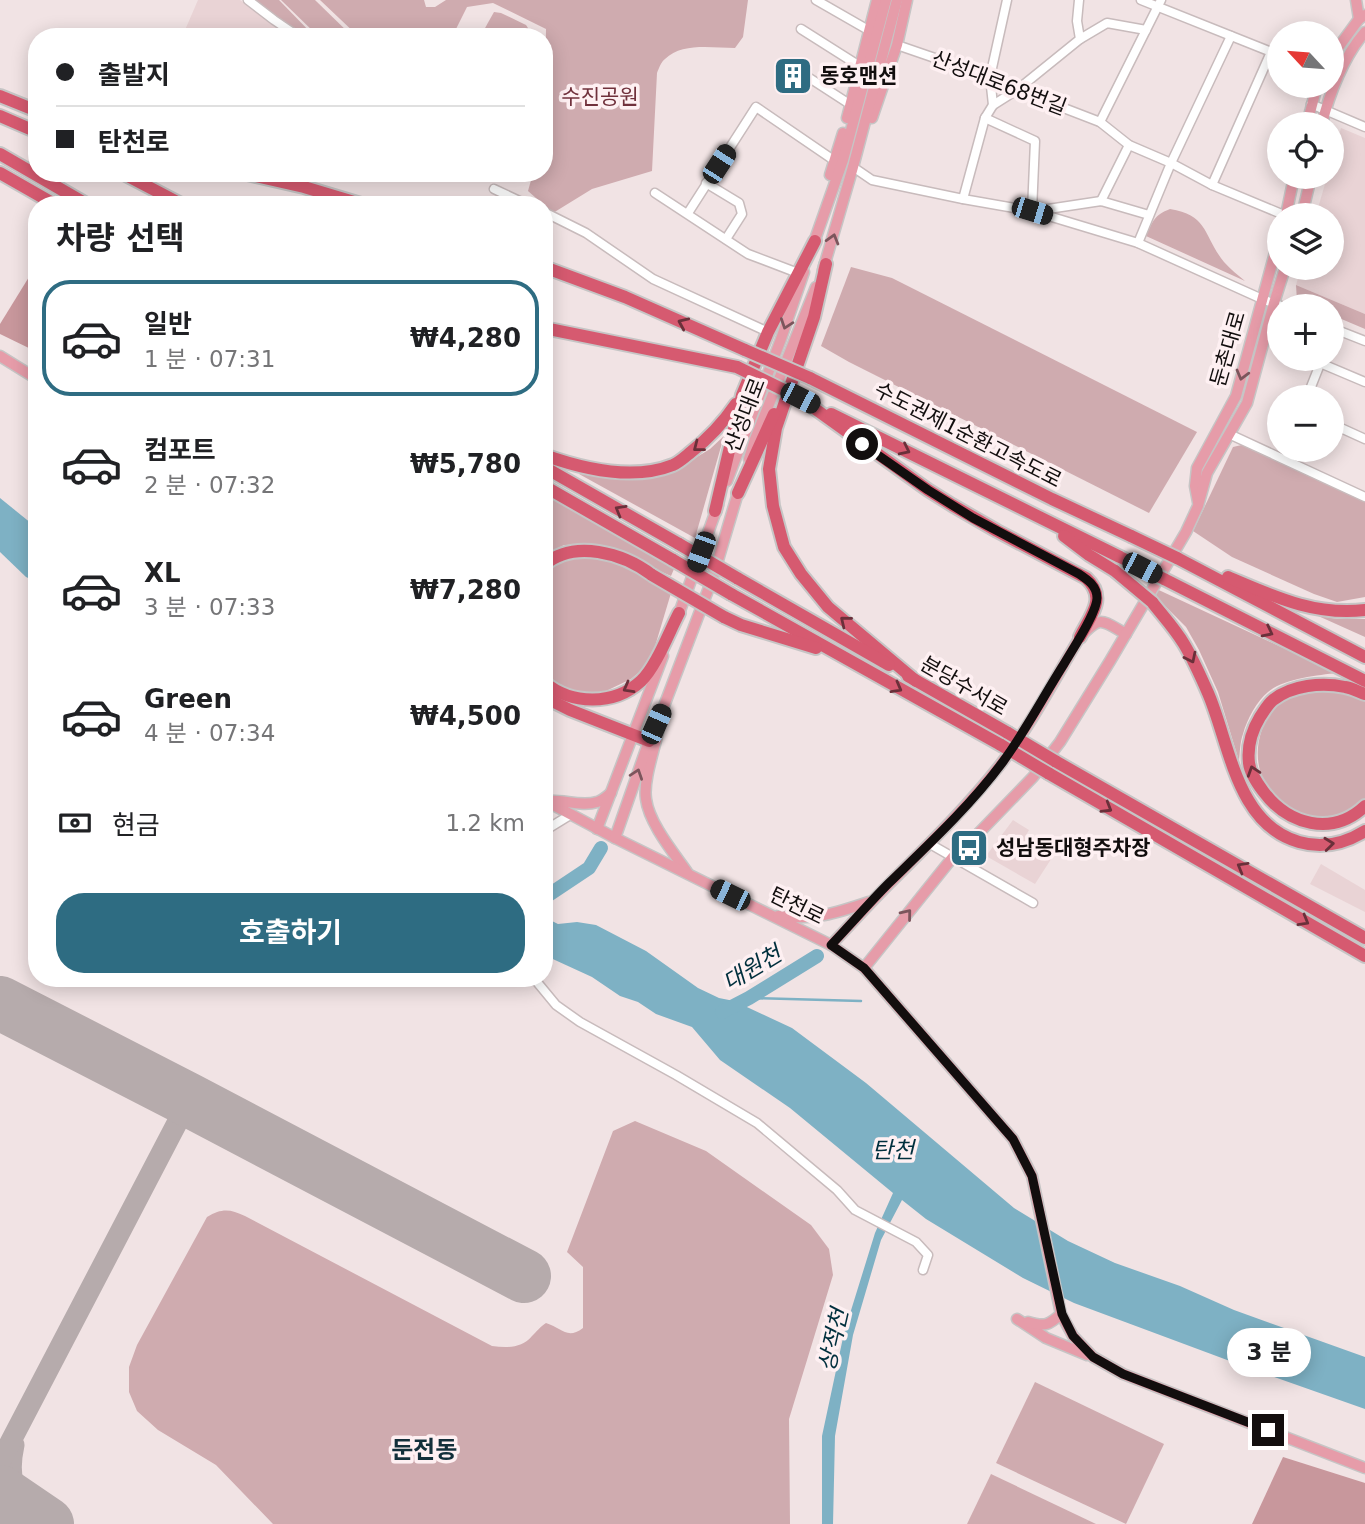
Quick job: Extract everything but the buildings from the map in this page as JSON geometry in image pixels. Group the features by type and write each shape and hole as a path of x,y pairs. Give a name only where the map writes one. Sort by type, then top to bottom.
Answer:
{"highway":[{"path":"0,96 28,107"},
{"path":"0,116 28,128"},
{"path":"0,154 28,170"},
{"path":"0,173 40,196"},
{"path":"48,182 72,196"},
{"path":"139,182 166,196"},
{"path":"282,182 334,196"},
{"path":"553,458 574,466 626,472 650,471 676,464 707,440 725,421 741,395 768,332 815,241"},
{"path":"826,264 814,317 776,428 769,470 773,506 784,547 828,607 916,681"},
{"name":"수도권제1순환고속도로","path":"553,270 625,297 810,377 1052,499 1177,558 1365,657"},
{"name":"수도권제1순환고속도로","path":"553,330 737,367 1365,681"},
{"path":"738,493 793,374"},
{"path":"715,511 741,395"},
{"path":"800,398 928,490 973,518 1086,578 1095,589 1097,604 1080,637"},
{"name":"분당수서로","path":"553,472 1365,938"},
{"name":"분당수서로","path":"553,490 1365,956"},
{"path":"1042,518 1089,555 1115,571 1152,602 1184,643 1208,693 1239,780 1257,814 1286,838 1309,845 1349,841 1365,831"},
{"path":"553,559 570,552 592,551 618,557 642,567 741,625 842,657"},
{"path":"1177,558 1284,601 1318,609 1365,610"},
{"path":"553,689 574,698 597,701 622,692 641,681 654,664 679,613"},
{"path":"1365,694 1346,687 1320,684 1281,695 1271,702 1262,715 1248,746 1249,765 1257,783 1283,813 1301,821 1338,823 1365,807"},
{"path":"553,702 649,741"}],"main road":[{"path":"815,241 877,0"},
{"name":"산성대로","path":"615,838 649,741 713,576 755,439 826,264 853,167 885,26 886,0"},
{"name":"산성대로","path":"597,829 781,339 843,160 885,26 897,0"},
{"path":"853,167 883,89 907,0"},
{"path":"1344,40 1362,17 1356,0"},
{"path":"1326,110 1331,90 1365,32"},
{"path":"1309,112 1313,98"},
{"name":"둔촌대로","path":"1198,506 1195,486 1197,468 1236,396 1267,280"},
{"name":"둔촌대로","path":"1126,634 1186,532 1198,506 1207,473 1247,403 1267,338"},
{"path":"0,356 28,373"},
{"path":"831,945 930,844 1002,763 1080,637 1094,623 1100,621 1126,634 1060,741 1033,777 953,857 864,968"},
{"path":"664,706 647,778 646,799 651,817 689,875"},
{"path":"553,800 598,802 612,792"},
{"name":"탄천로","path":"553,806 831,945 864,968 1013,1139 1032,1176 1061,1312"},
{"path":"771,915 822,917 872,901"},
{"path":"1093,1357 1073,1336 1061,1312 1050,1324 1037,1325 1017,1319 1046,1338 1093,1357 1123,1374 1365,1468"}],"street":[{"path":"248,0 286,28"},
{"path":"816,0 870,30"},
{"path":"993,105 990,77 1007,0"},
{"path":"1079,0 1077,21 1080,39"},
{"path":"1141,0 1159,3 1267,50"},
{"path":"1100,122 1159,3"},
{"path":"963,199 985,118 993,105 1017,90 1080,39 1107,23 1146,30"},
{"path":"801,29 861,67"},
{"path":"1138,243 1171,163 1231,36"},
{"name":"산성대로68번길","path":"897,45 990,77 1100,122 1129,145 1212,185 1267,208"},
{"path":"793,68 851,105"},
{"path":"1212,185 1241,118 1267,68"},
{"path":"1311,104 1365,127"},
{"path":"688,213 756,107 835,160"},
{"path":"985,118 1035,141 1032,211"},
{"path":"1101,201 1129,145"},
{"path":"853,167 872,180 1032,211 1138,243 1267,301"},
{"path":"706,183 739,203 742,214 726,239"},
{"path":"494,189 509,196"},
{"path":"655,193 748,254 798,272"},
{"path":"1032,211 1101,201 1149,215"},
{"path":"553,216 586,233 653,279 768,332"},
{"path":"1344,333 1365,341"},
{"path":"1342,371 1365,382"},
{"path":"1344,429 1365,439"},
{"path":"1229,434 1267,448"},
{"path":"1298,462 1365,497"},
{"path":"553,825 570,815"},
{"path":"930,844 1033,903"},
{"path":"541,987 556,1005 580,1022 757,1123 837,1190 855,1210 916,1242 928,1255 923,1270"}],"shaded area":[{"path":"198,0 240,0 281,28 186,28"},
{"path":"1344,129 1365,138 1365,314 1344,305 1344,294 1317,294 1296,285 1297,280 1344,280 1344,203 1319,203 1324,189 1344,189"},
{"path":"28,279 28,348 0,334 0,324"},
{"path":"1013,820 1029,830 1025,837 1055,853 1035,884 986,856"},
{"path":"1321,864 1365,890 1365,912 1310,884"},
{"path":"1283,1457 1365,1483 1365,1524 1252,1524"}],"green space":[{"path":"254,0 279,0 306,28 290,28"},
{"path":"281,0 315,0 344,28 310,28"},
{"name":"수진공원","path":"320,0 424,0 426,7 435,7 446,0 748,0 743,37 735,48 689,48 672,54 661,63 657,73 652,171 592,189 553,213 553,196 534,196 528,191 530,182 553,182 553,28 544,28 493,3 467,7 456,28 350,28"},
{"path":"494,12 528,28 485,28"},
{"path":"1170,209 1192,216 1199,222 1224,262 1245,281 1146,236 1155,219"},
{"path":"851,267 892,278 1197,432 1149,513 821,346"},
{"path":"1296,285 1317,294 1297,294"},
{"path":"1344,305 1365,314 1365,329 1344,320"},
{"path":"724,436 695,538 579,474 600,475 679,468 710,449"},
{"path":"1246,444 1267,454 1267,462 1285,462 1365,499 1365,597 1337,602 1314,594 1232,557 1193,531 1233,447"},
{"path":"553,499 674,569 671,576 598,544 564,545 553,550"},
{"path":"575,557 602,558 639,573 671,593 650,663 631,679 604,692 581,693 553,682 553,566"},
{"path":"1148,585 1337,673 1291,681 1268,692 1256,705 1247,722 1241,740 1239,761 1218,692 1199,650 1186,627"},
{"path":"1316,615 1337,619 1365,619 1365,637"},
{"path":"1321,690 1344,693 1365,701 1365,799 1346,813 1325,818 1300,813 1278,801 1265,783 1258,754 1264,726 1281,702 1297,693"},
{"path":"635,1121 706,1151 811,1225 829,1249 833,1275 789,1419 790,1524 273,1524 216,1465 158,1430 137,1411 129,1392 129,1367 137,1345 207,1217 222,1211 245,1216 492,1346 519,1345 546,1323 568,1333 583,1328 583,1267 567,1252 613,1131"},
{"path":"1035,1382 1164,1444 1126,1524 996,1463"},
{"path":"991,1474 1096,1524 967,1524"}],"water":[{"path":"0,498 28,521 28,578 0,552"},
{"name":"탄천","path":"553,922 596,925 646,951 698,988 719,998 734,1001 792,1028 866,1083 1014,1208 1068,1241 1115,1263 1180,1286 1234,1310 1365,1357 1365,1409 1074,1303 1023,1278 926,1219 902,1200 881,1240 853,1335 835,1436 833,1524 822,1524 822,1436 844,1333 875,1233 893,1193 790,1108 720,1060 692,1027 656,1014 638,1002 620,996 592,977 553,959"}],"waterway":[{"path":"553,892 589,868 601,848"},
{"name":"대원천","path":"722,1012 817,956"},
{"path":"749,998 861,1001"}],"taxiway":[{"path":"0,1462 189,1100"},
{"path":"14,1445 11,1466 13,1483 34,1515"}],"runway":[{"path":"0,1003 524,1276"},
{"path":"0,1492 47,1524"}],"place":[{"name":"동호맨션","path":"793,76"},
{"name":"성남동대형주차장","path":"969,848"}],"district":[{"name":"둔전동","path":"424,1450"}],"route":[{"path":"862,444 973,518 1086,578 1097,593 1097,604 1080,637 1002,763 930,844 831,945 864,968 1013,1139 1032,1176 1062,1314 1073,1336 1093,1357 1123,1374 1268,1430"}],"water label":[{"name":"상적천","path":"833,1340"}]}
